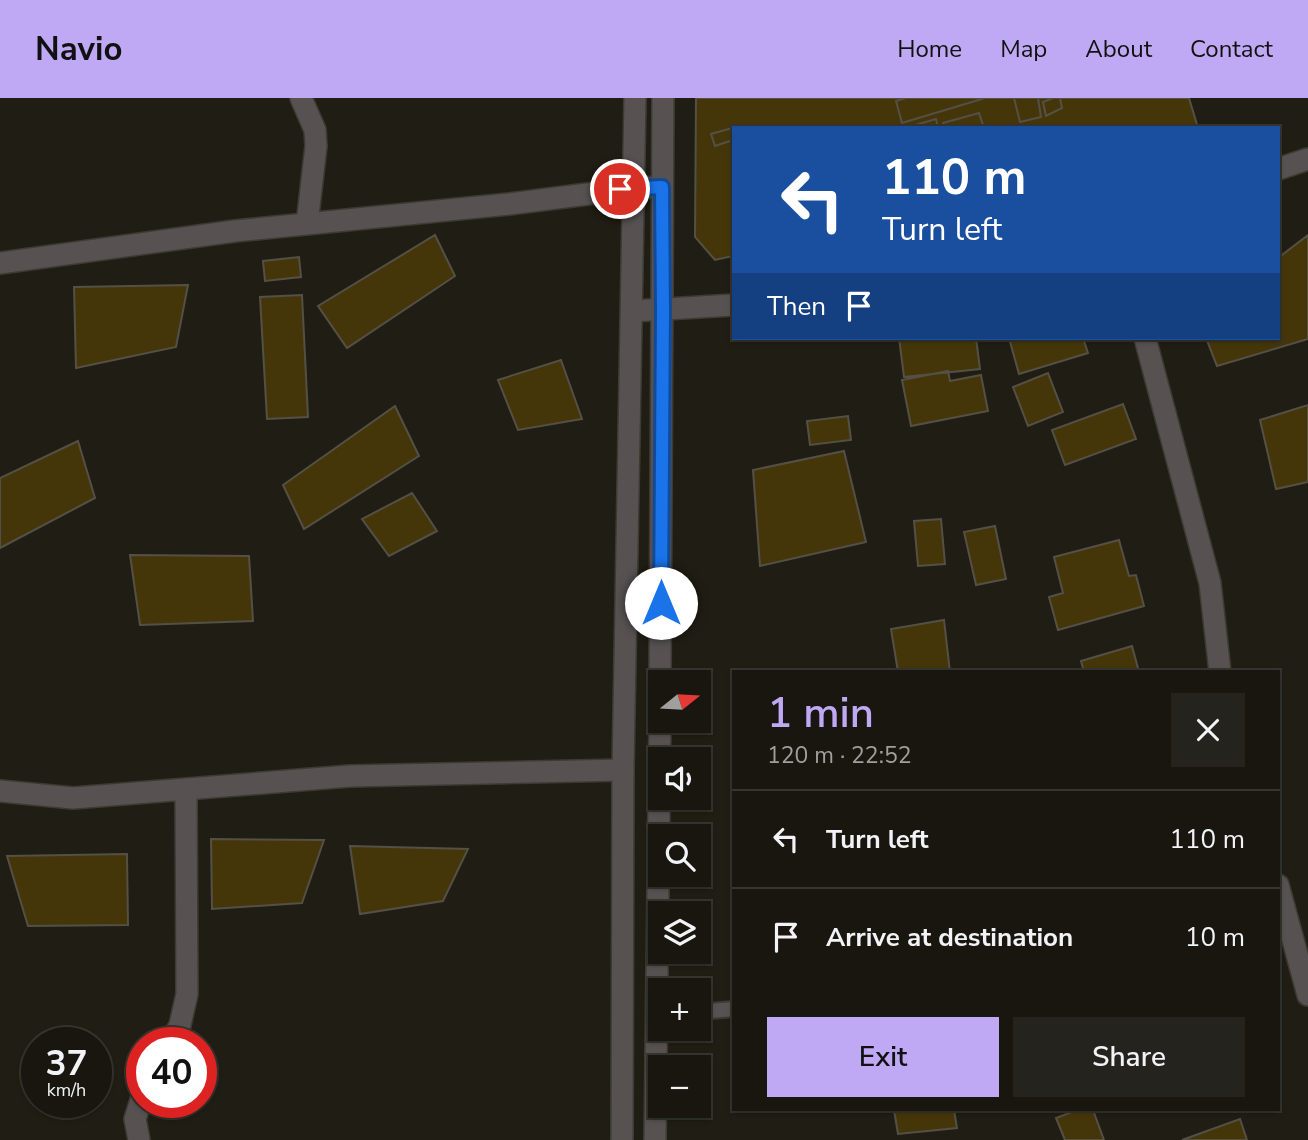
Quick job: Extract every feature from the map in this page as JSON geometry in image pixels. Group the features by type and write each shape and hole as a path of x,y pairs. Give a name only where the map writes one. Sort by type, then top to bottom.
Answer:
{"street":[{"path":"301,98 315,130 316,146 307,224"},
{"path":"622,1140 623,770 635,98"},
{"path":"660,670 663,98"},
{"path":"1280,168 1308,159"},
{"path":"0,263 235,231 662,187"},
{"path":"633,311 732,305"},
{"path":"1147,340 1210,583 1220,670"},
{"path":"659,978 660,733"},
{"path":"0,791 73,798 350,776 623,770"},
{"path":"179,1027 187,995 186,789"},
{"path":"1280,892 1308,995"},
{"path":"655,1140 658,1041"},
{"path":"135,1118 139,1140"}],"lane":[{"path":"711,1011 732,1009"}],"building":[{"path":"696,98 1189,98 1197,126 732,126 732,256 715,260 695,237"},
{"path":"906,98 985,98 902,123 896,101"},
{"path":"1014,98 1038,98 1041,117 1020,122"},
{"path":"1060,98 1062,108 1046,116 1043,102"},
{"path":"979,113 983,126 944,126 943,123"},
{"path":"936,119 938,126 912,126"},
{"path":"732,128 732,140 715,146 711,134"},
{"path":"435,235 455,276 347,348 318,306"},
{"path":"1308,235 1308,339 1217,366 1207,340 1280,340 1280,256"},
{"path":"299,257 301,277 265,281 263,261"},
{"path":"188,285 176,347 76,368 74,287"},
{"path":"302,295 308,417 267,419 260,297"},
{"path":"899,340 976,340 980,369 904,377"},
{"path":"1010,340 1084,340 1088,353 1019,374"},
{"path":"561,360 582,419 518,430 498,380"},
{"path":"948,371 950,381 981,375 988,411 911,426 902,380"},
{"path":"1048,373 1063,412 1028,426 1013,387"},
{"path":"1123,404 1136,439 1065,465 1052,430"},
{"path":"1308,405 1308,482 1276,489 1260,420"},
{"path":"395,406 419,456 304,529 283,485"},
{"path":"848,416 851,440 810,445 807,421"},
{"path":"78,441 95,498 0,548 0,478"},
{"path":"844,451 866,542 760,566 753,470"},
{"path":"412,493 437,531 389,556 362,519"},
{"path":"941,519 945,564 918,566 914,521"},
{"path":"995,526 1006,579 976,585 964,532"},
{"path":"1119,540 1129,576 1136,575 1144,606 1058,630 1049,597 1063,593 1054,557"},
{"path":"130,555 249,556 253,621 140,625"},
{"path":"944,620 950,670 898,670 891,629"},
{"path":"1132,646 1138,670 1083,670 1081,661"},
{"path":"211,839 324,840 302,903 212,909"},
{"path":"350,846 468,849 443,901 360,914"},
{"path":"127,854 128,925 28,926 7,856"},
{"path":"894,1111 954,1111 957,1128 898,1134"},
{"path":"1074,1111 1093,1111 1104,1140 1065,1140 1056,1118"},
{"path":"1240,1119 1247,1140 1182,1140"}],"route":[{"path":"620,189 662,187 661,603"}]}
